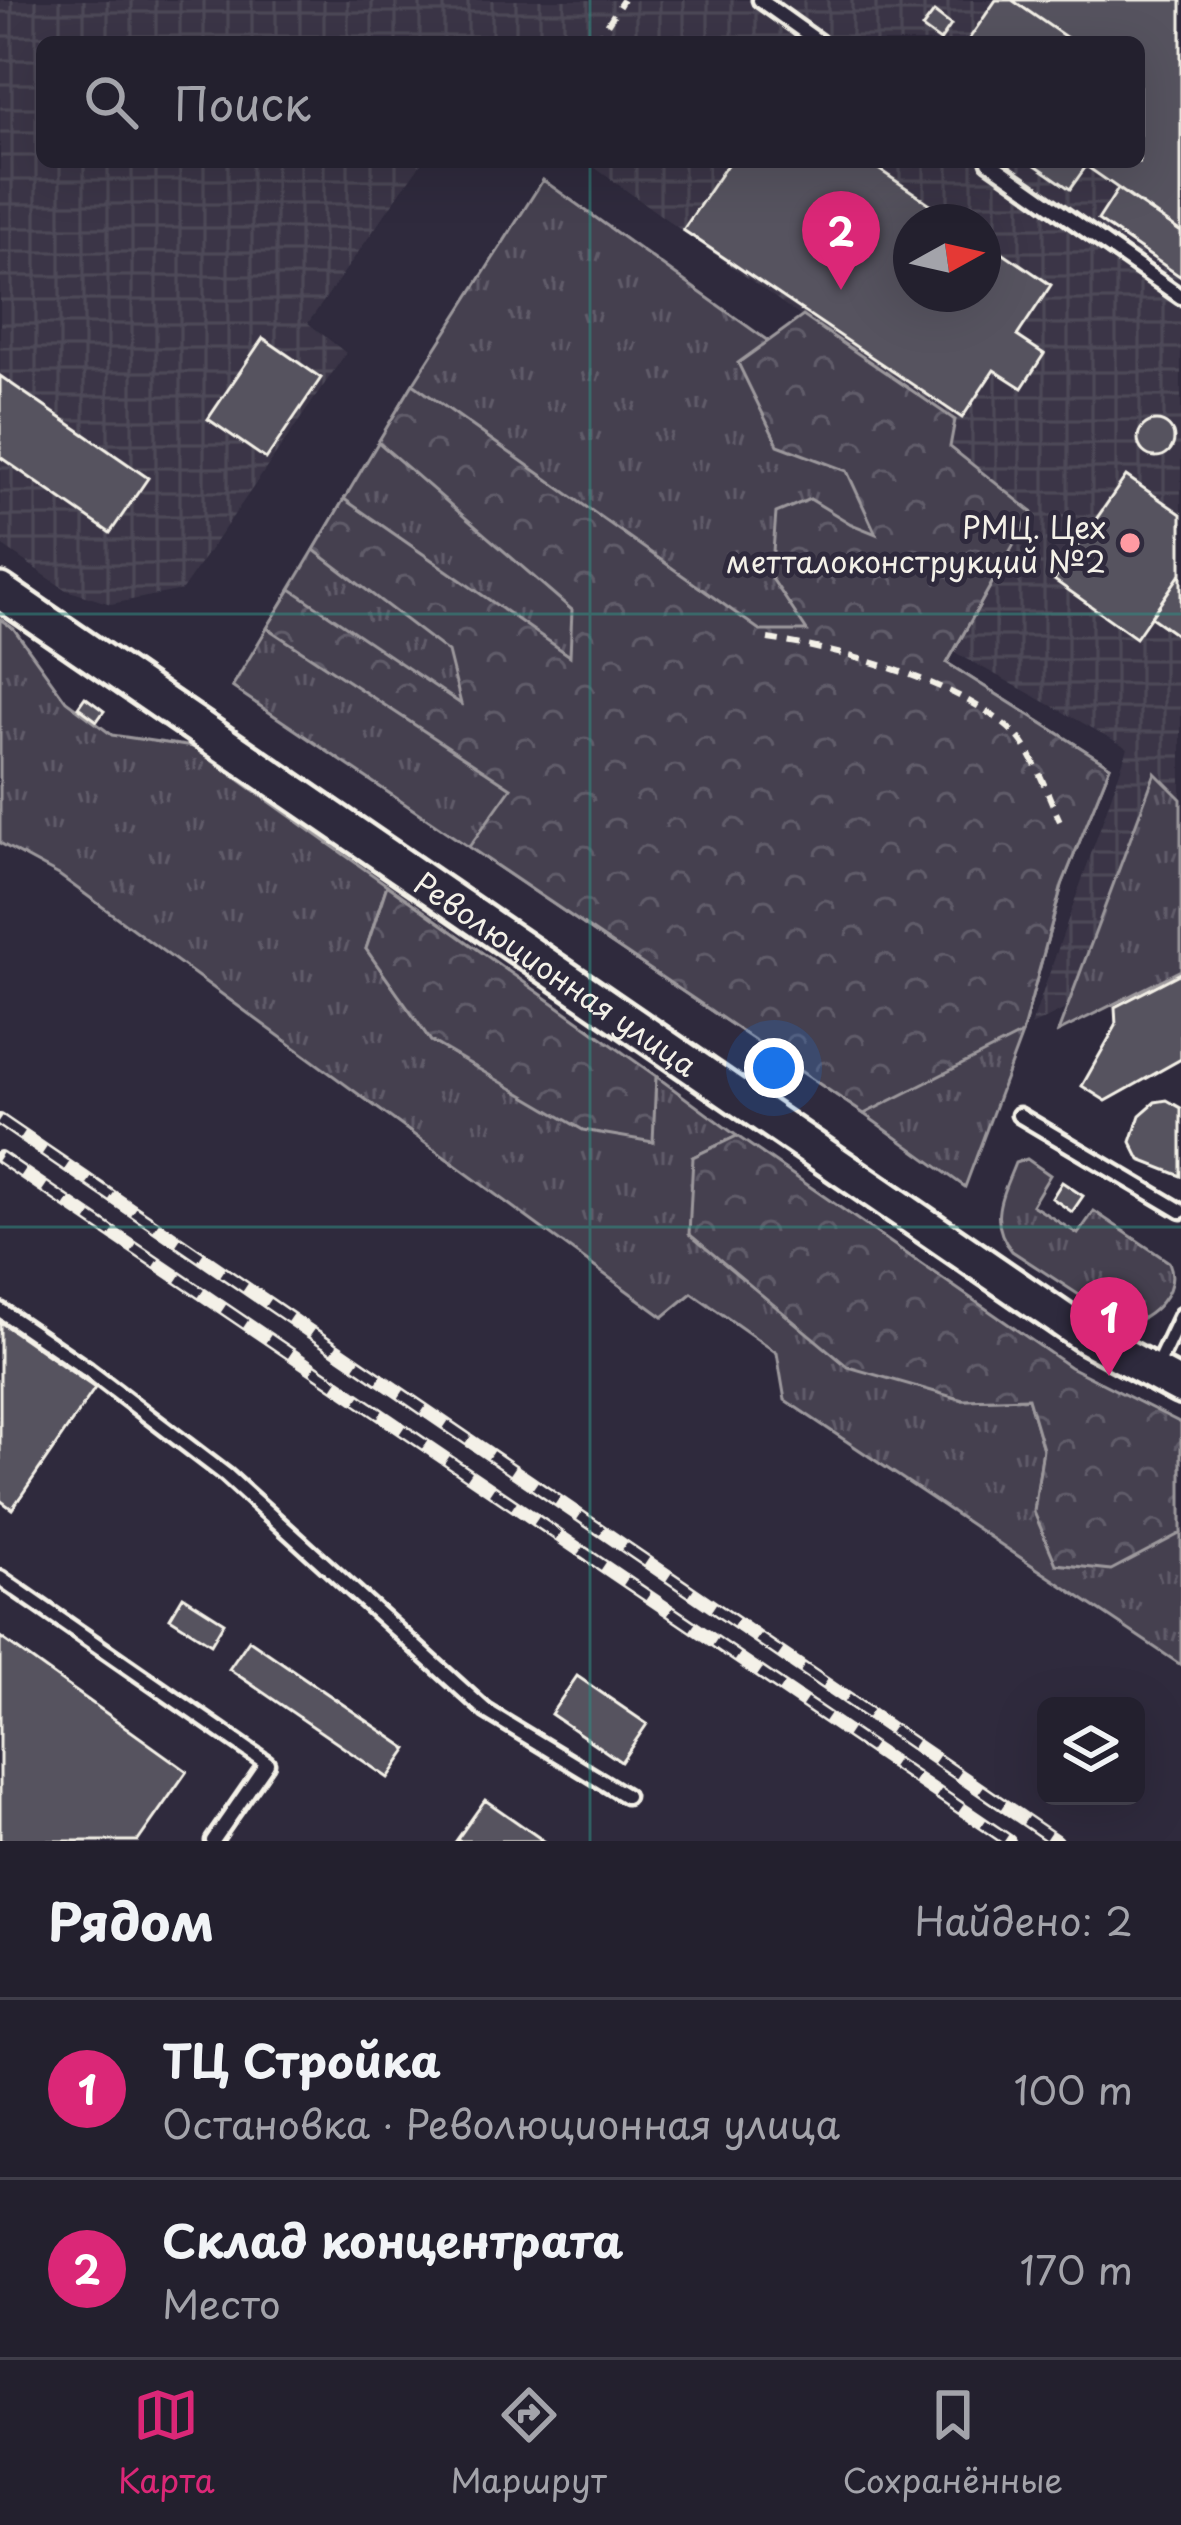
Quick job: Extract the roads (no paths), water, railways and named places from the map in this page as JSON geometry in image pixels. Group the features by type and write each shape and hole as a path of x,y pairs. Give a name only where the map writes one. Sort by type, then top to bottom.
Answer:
{"street":[{"name":"Революционная улица","path":"0,590 847,1175 1086,1336 1167,1380"}],"lane":[{"path":"760,0 811,36"},
{"path":"998,168 1181,297"},
{"path":"1019,1115 1181,1211"},
{"path":"0,1310 226,1475 486,1711 626,1796"},
{"path":"1167,1380 1181,1315"},
{"path":"0,1578 267,1762 213,1841"}],"railway":[{"path":"0,1120 1056,1841"},
{"path":"0,1157 1009,1841"}],"place":[{"name":"Склад концентрата","path":"841,290"},
{"name":"РМЦ. Цех метталоконструкций №2","path":"1130,543"},
{"name":"ТЦ Стройка","path":"1109,1376"}]}
